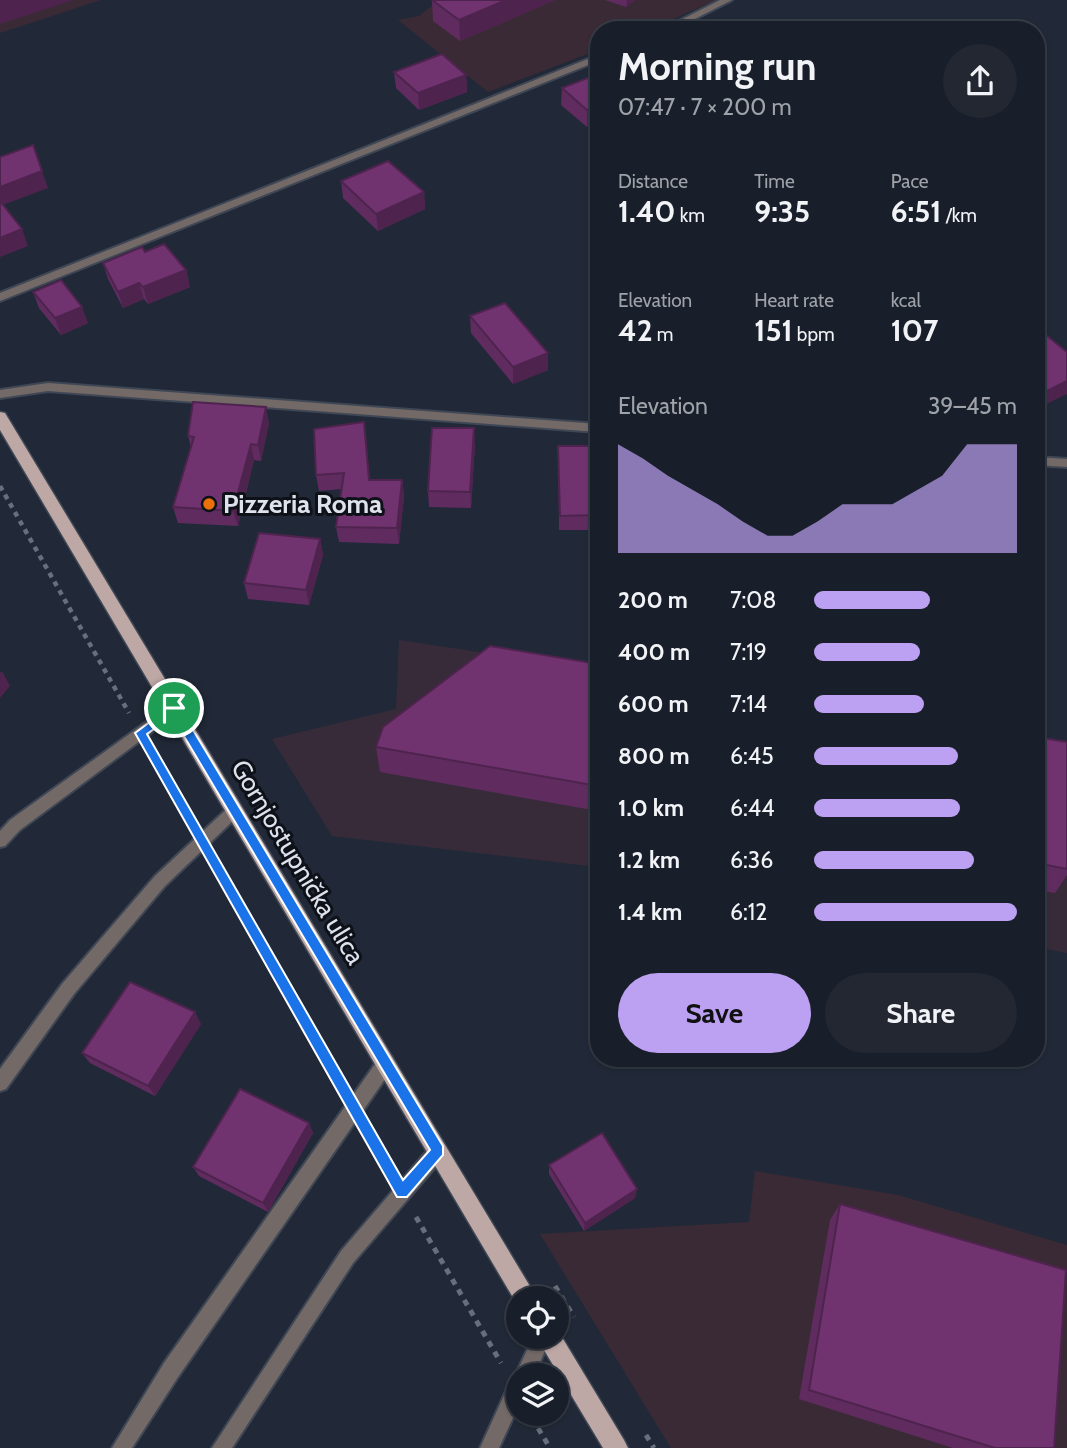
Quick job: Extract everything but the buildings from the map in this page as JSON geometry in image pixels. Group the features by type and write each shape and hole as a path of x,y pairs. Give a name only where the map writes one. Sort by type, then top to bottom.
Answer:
{"main road":[{"name":"Gornjostupnička ulica","path":"0,417 519,1286"},
{"path":"556,1349 616,1448"}],"street":[{"path":"684,21 727,0"},
{"path":"0,297 590,61"},
{"path":"0,394 48,387 590,427"},
{"path":"1045,462 1067,463"},
{"path":"0,841 15,825 174,708"},
{"path":"0,1083 68,989 160,881 235,810"},
{"path":"121,1448 171,1370 386,1063"},
{"path":"221,1448 346,1257 438,1151"},
{"path":"489,1448 506,1412"}],"path":[{"path":"0,486 354,1110 506,1363"},
{"path":"537,1426 550,1448"}],"shaded area":[{"path":"0,0 101,0 0,33"},
{"path":"439,0 716,0 669,21 590,21 590,53 488,92 398,20 419,16"},
{"path":"399,640 590,669 590,866 332,836 272,739 396,709"},
{"path":"1045,754 1067,759 1067,953 1045,949"},
{"path":"755,1171 898,1195 1067,1245 1067,1448 671,1448 540,1234 749,1222"}],"place":[{"name":"Pizzeria Roma","path":"209,504"}],"route":[{"path":"174,708 438,1151 402,1192 141,733 174,708"}]}
